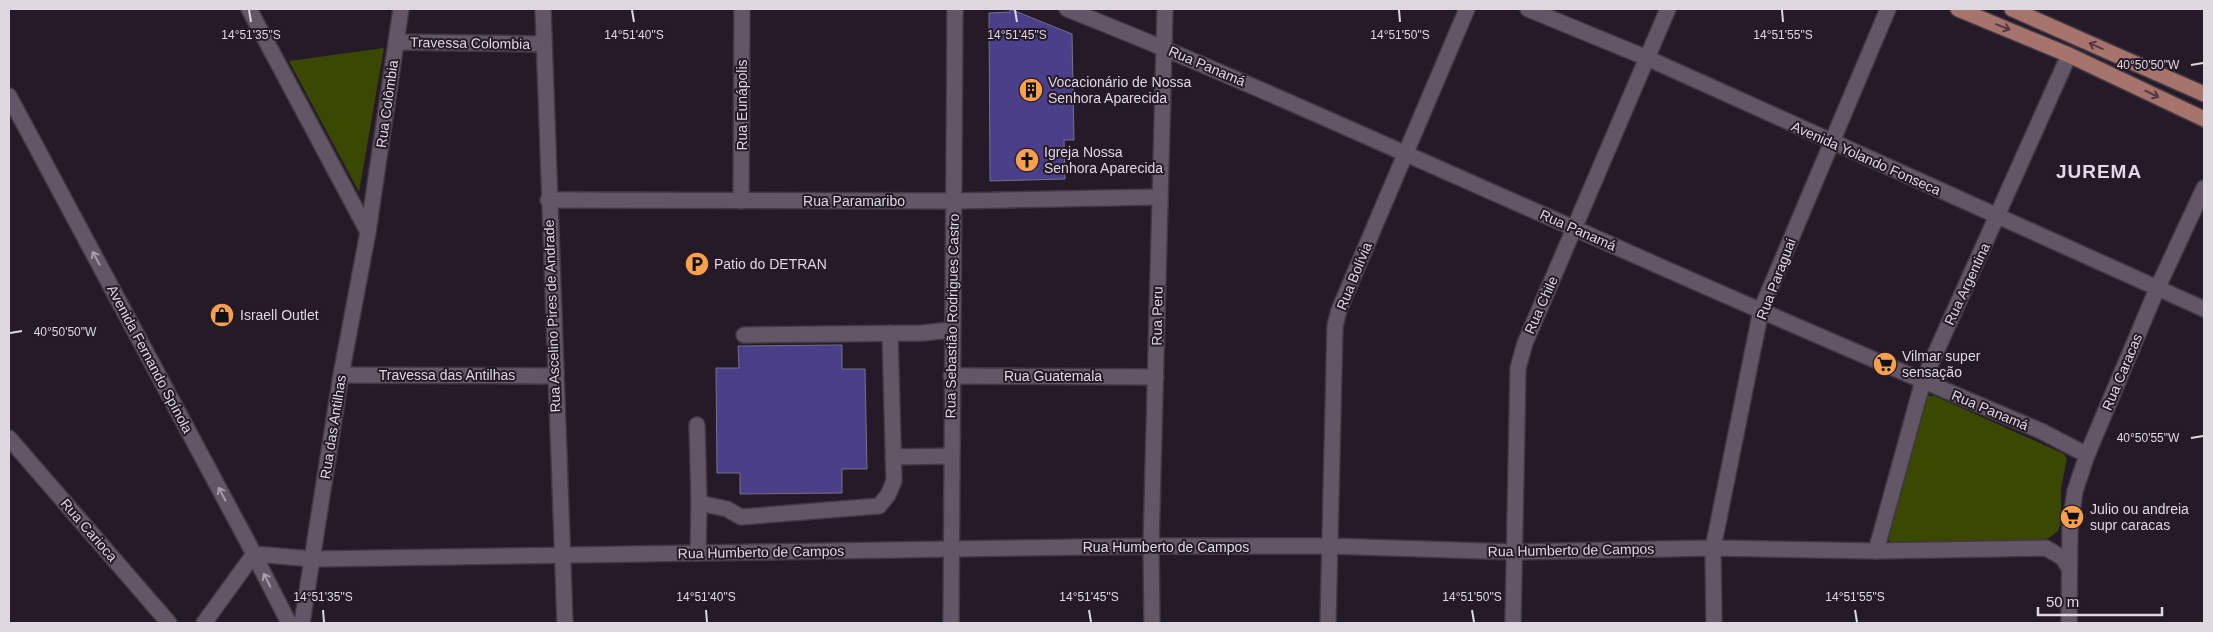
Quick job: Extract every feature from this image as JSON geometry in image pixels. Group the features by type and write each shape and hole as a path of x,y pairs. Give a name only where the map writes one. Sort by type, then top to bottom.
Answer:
{"main road":[{"path":"1958,9 2070,54 2204,119"},
{"path":"2012,9 2204,94"}],"street":[{"path":"249,9 368,232"},
{"name":"Rua Colômbia","path":"373,198 401,9"},
{"name":"Rua Ascelino Pires de Andrade","path":"543,9 554,376 564,623"},
{"name":"Rua Eunápolis","path":"741,201 742,9"},
{"name":"Rua Sebastião Rodrigues Castro","path":"951,623 951,376 955,9"},
{"name":"Rua Panamá","path":"1067,9 1164,48 1406,152 1575,229 2041,431 2087,455"},
{"name":"Rua Peru","path":"1152,623 1151,546 1165,9"},
{"name":"Rua Bolívia","path":"1328,623 1335,326 1339,310 1467,9"},
{"name":"Avenida Yolando Fonseca","path":"1528,9 1647,58 2204,309"},
{"name":"Rua Chile","path":"1513,623 1518,368 1525,343 1668,9"},
{"name":"Rua Paraguai","path":"1714,623 1713,548 1762,310 1830,142 1888,9"},
{"name":"Travessa Colombia","path":"396,42 544,44"},
{"name":"Rua Argentina","path":"1876,550 1923,381 2070,54"},
{"name":"Avenida Fernando Spínola","path":"9,96 289,623"},
{"name":"Rua Caracas","path":"2069,623 2070,527 2075,491 2087,455 2157,289 2204,188"},
{"name":"Rua Paramaribo","path":"548,200 954,201 1159,197"},
{"path":"352,202 373,198"},
{"name":"Rua das Antilhas","path":"302,623 341,375 373,198"},
{"path":"744,335 890,333 952,330"},
{"path":"699,503 727,509 741,517 879,506 888,495 894,481 890,333"},
{"name":"Travessa das Antilhas","path":"341,375 554,376"},
{"name":"Rua Guatemala","path":"951,376 1156,377"},
{"path":"697,425 698,553"},
{"name":"Rua Carioca","path":"9,438 169,623"},
{"path":"893,457 951,456"},
{"path":"2069,568 2063,558 2046,548 2062,537 2070,527"},
{"name":"Rua Humberto de Campos","path":"254,554 313,560 1151,546 1330,546 1514,552 1713,548 1876,550 2046,548"},
{"path":"204,623 254,554"}],"green space":[{"path":"384,48 359,192 289,61"},
{"path":"1935,396 2064,454 2067,459 2061,488 2061,521 2058,531 2049,538 2036,542 1894,545 1888,540 1922,398"}],"building":[{"path":"1010,9 1072,34 1074,140 1064,140 1065,179 990,181 989,13 1010,12"},
{"path":"842,345 842,369 865,369 867,469 842,469 842,493 740,494 740,473 717,473 716,368 739,368 738,346"}],"place":[{"name":"Vocacionário de Nossa Senhora Aparecida","path":"1031,90"},
{"name":"Igreja Nossa Senhora Aparecida","path":"1027,160"},
{"name":"Patio do DETRAN","path":"697,264"},
{"name":"Israell Outlet","path":"222,315"},
{"name":"Vilmar super sensação","path":"1885,364"},
{"name":"Julio ou andreia supr caracas","path":"2072,517"}],"district":[{"name":"JUREMA","path":"2099,171"}]}
